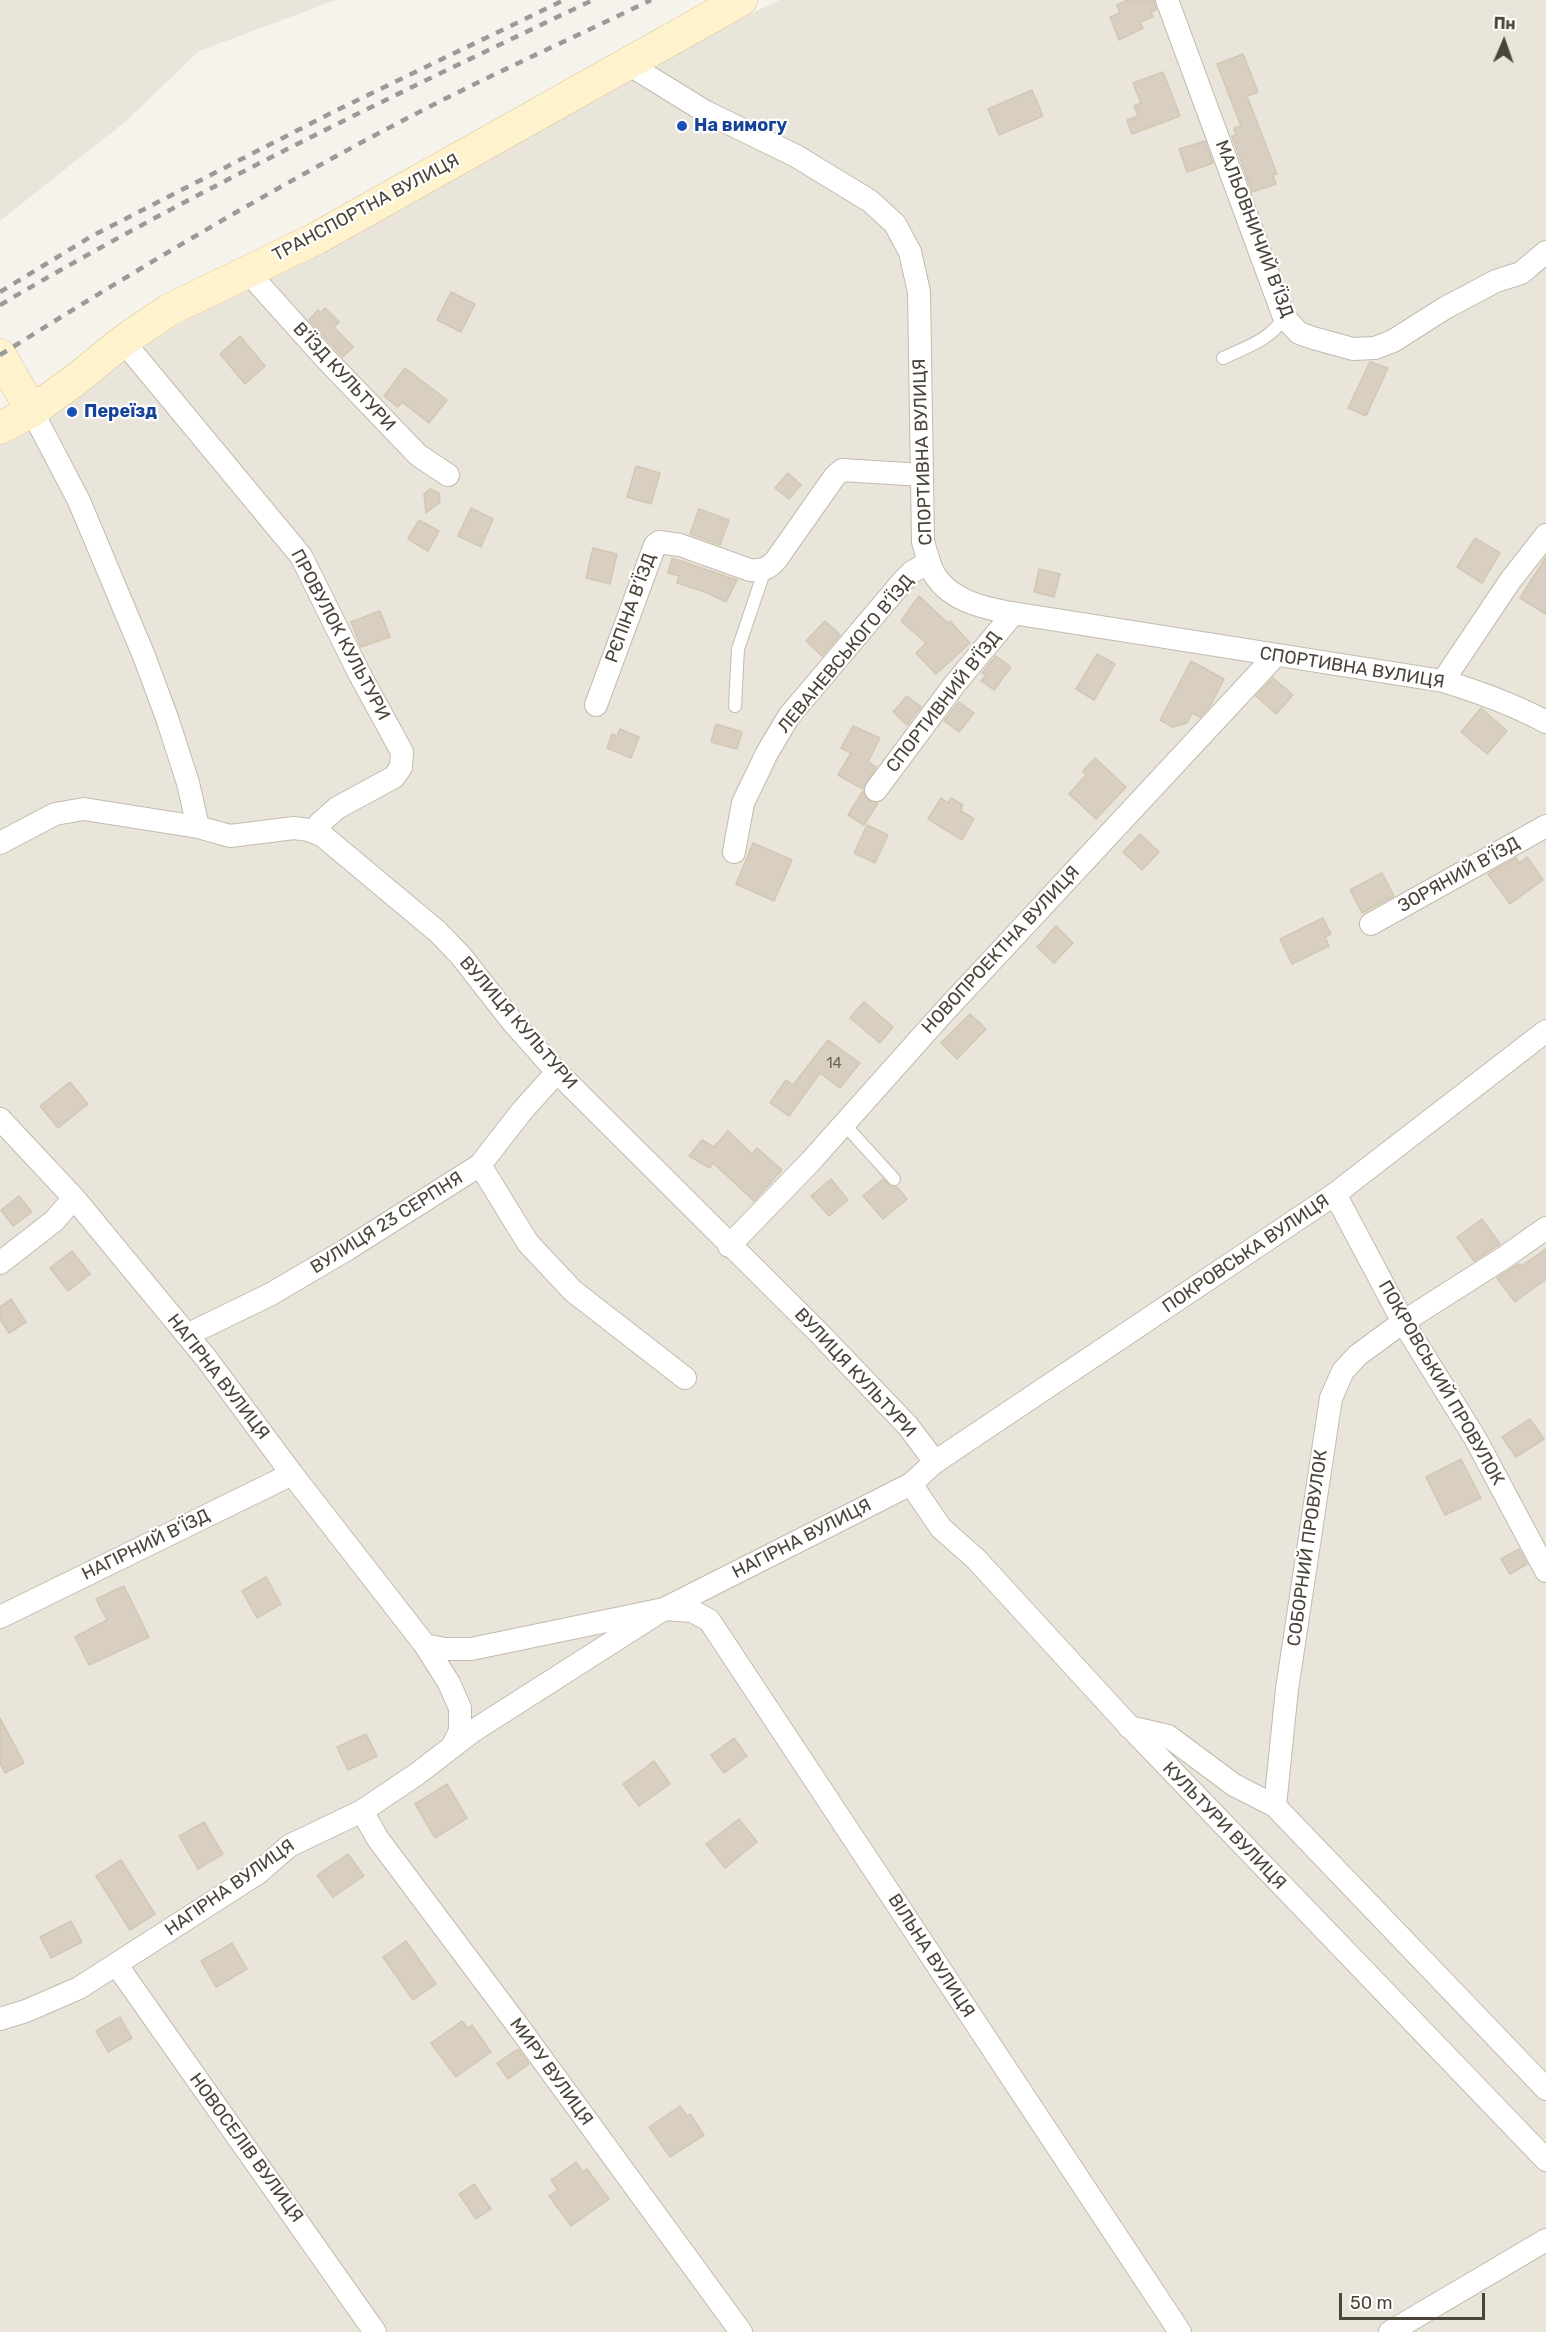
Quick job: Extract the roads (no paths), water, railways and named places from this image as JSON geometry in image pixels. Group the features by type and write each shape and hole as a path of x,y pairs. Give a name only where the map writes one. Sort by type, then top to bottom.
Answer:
{"street":[{"name":"ТРАНСПОРТНА ВУЛИЦЯ","path":"0,428 32,411 78,378 123,341 169,310 317,238 741,0"},
{"name":"МАЛЬОВНИЧИЙ В’ЇЗД","path":"1167,0 1284,317 1299,333 1353,349 1376,348 1393,341 1445,308 1497,281 1521,273 1546,252"},
{"name":"СПОРТИВНА ВУЛИЦЯ","path":"628,64 706,112 796,156 870,201 895,224 910,252 919,292 923,542 936,577 952,593 974,605 1013,614 1443,681 1520,708 1546,722"},
{"name":"В’ЇЗД КУЛЬТУРИ","path":"247,271 326,359 418,455 448,475"},
{"name":"ПРОВУЛОК КУЛЬТУРИ","path":"123,341 301,556 360,675 402,752 401,767 394,777 337,808 314,832"},
{"path":"0,355 79,501 144,656 184,772 198,827"},
{"path":"765,569 776,560 835,476 842,470 922,475"},
{"path":"1443,681 1510,581 1546,535"},
{"name":"РЄПІНА В’ЇЗД","path":"596,705 654,545 665,542 750,570 765,569"},
{"name":"ЛЕВАНЕВСЬКОГО В’ЇЗД","path":"734,852 743,802 767,753 789,716 903,581 912,572 929,562"},
{"name":"СПОРТИВНИЙ В’ЇЗД","path":"876,790 954,685 1013,614"},
{"name":"НОВОПРОЕКТНА ВУЛИЦЯ","path":"729,1246 844,1124 943,1012 1275,656"},
{"name":"ВУЛИЦЯ КУЛЬТУРИ","path":"0,843 55,814 69,810 97,811 198,827 230,836 294,828 314,832 329,841 438,932 461,956 511,1020 557,1072 729,1246 819,1333 908,1426 935,1462"},
{"name":"ЗОРЯНИЙ В’ЇЗД","path":"1371,924 1546,826"},
{"name":"ПОКРОВСЬКА ВУЛИЦЯ","path":"935,1462 1335,1194 1546,1031"},
{"name":"ВУЛИЦЯ 23 СЕРПНЯ","path":"187,1335 280,1288 346,1250 480,1165 557,1072"},
{"name":"НАГІРНА ВУЛИЦЯ","path":"0,1119 74,1197 187,1335 425,1645 449,1683 460,1708 460,1731 453,1745"},
{"path":"480,1165 528,1243 573,1291 685,1378"},
{"name":"ПОКРОВСЬКИЙ ПРОВУЛОК","path":"1335,1194 1403,1322 1475,1438 1546,1571"},
{"path":"0,1263 54,1221 74,1197"},
{"name":"СОБОРНИЙ ПРОВУЛОК","path":"1275,1806 1287,1689 1331,1398 1339,1377 1352,1360 1403,1322 1546,1228"},
{"name":"НАГІРНА ВУЛИЦЯ","path":"0,2019 26,2011 79,1988 258,1873 289,1846 362,1811 417,1774 453,1745 664,1609 911,1484 935,1462"},
{"name":"НАГІРНИЙ В’ЇЗД","path":"0,1617 292,1474"},
{"name":"КУЛЬТУРИ ВУЛИЦЯ","path":"911,1484 941,1528 975,1559 1129,1726 1546,2160"},
{"name":"НАГІРНА ВУЛИЦЯ","path":"425,1645 444,1649 471,1649 664,1609"},
{"name":"ВІЛЬНА ВУЛИЦЯ","path":"664,1609 692,1611 710,1620 1180,2332"},
{"path":"1129,1726 1168,1737 1234,1785 1275,1806 1546,2089"},
{"name":"МИРУ ВУЛИЦЯ","path":"362,1811 378,1839 515,2022 741,2332"},
{"name":"НОВОСЕЛІВ ВУЛИЦЯ","path":"116,1964 375,2332"},
{"path":"1390,2332 1546,2240"}],"lane":[{"path":"1223,358 1268,337 1284,317"},
{"path":"735,706 738,649 765,569"},
{"path":"844,1124 894,1179"}],"railway":[{"path":"0,292 92,236 335,111 564,0"},
{"path":"0,305 72,263 219,184 593,0"},
{"path":"0,355 158,258 318,166 455,94 651,0"}],"place":[{"name":"На вимогу","path":"682,126"},
{"name":"Переїзд","path":"72,412"}]}
